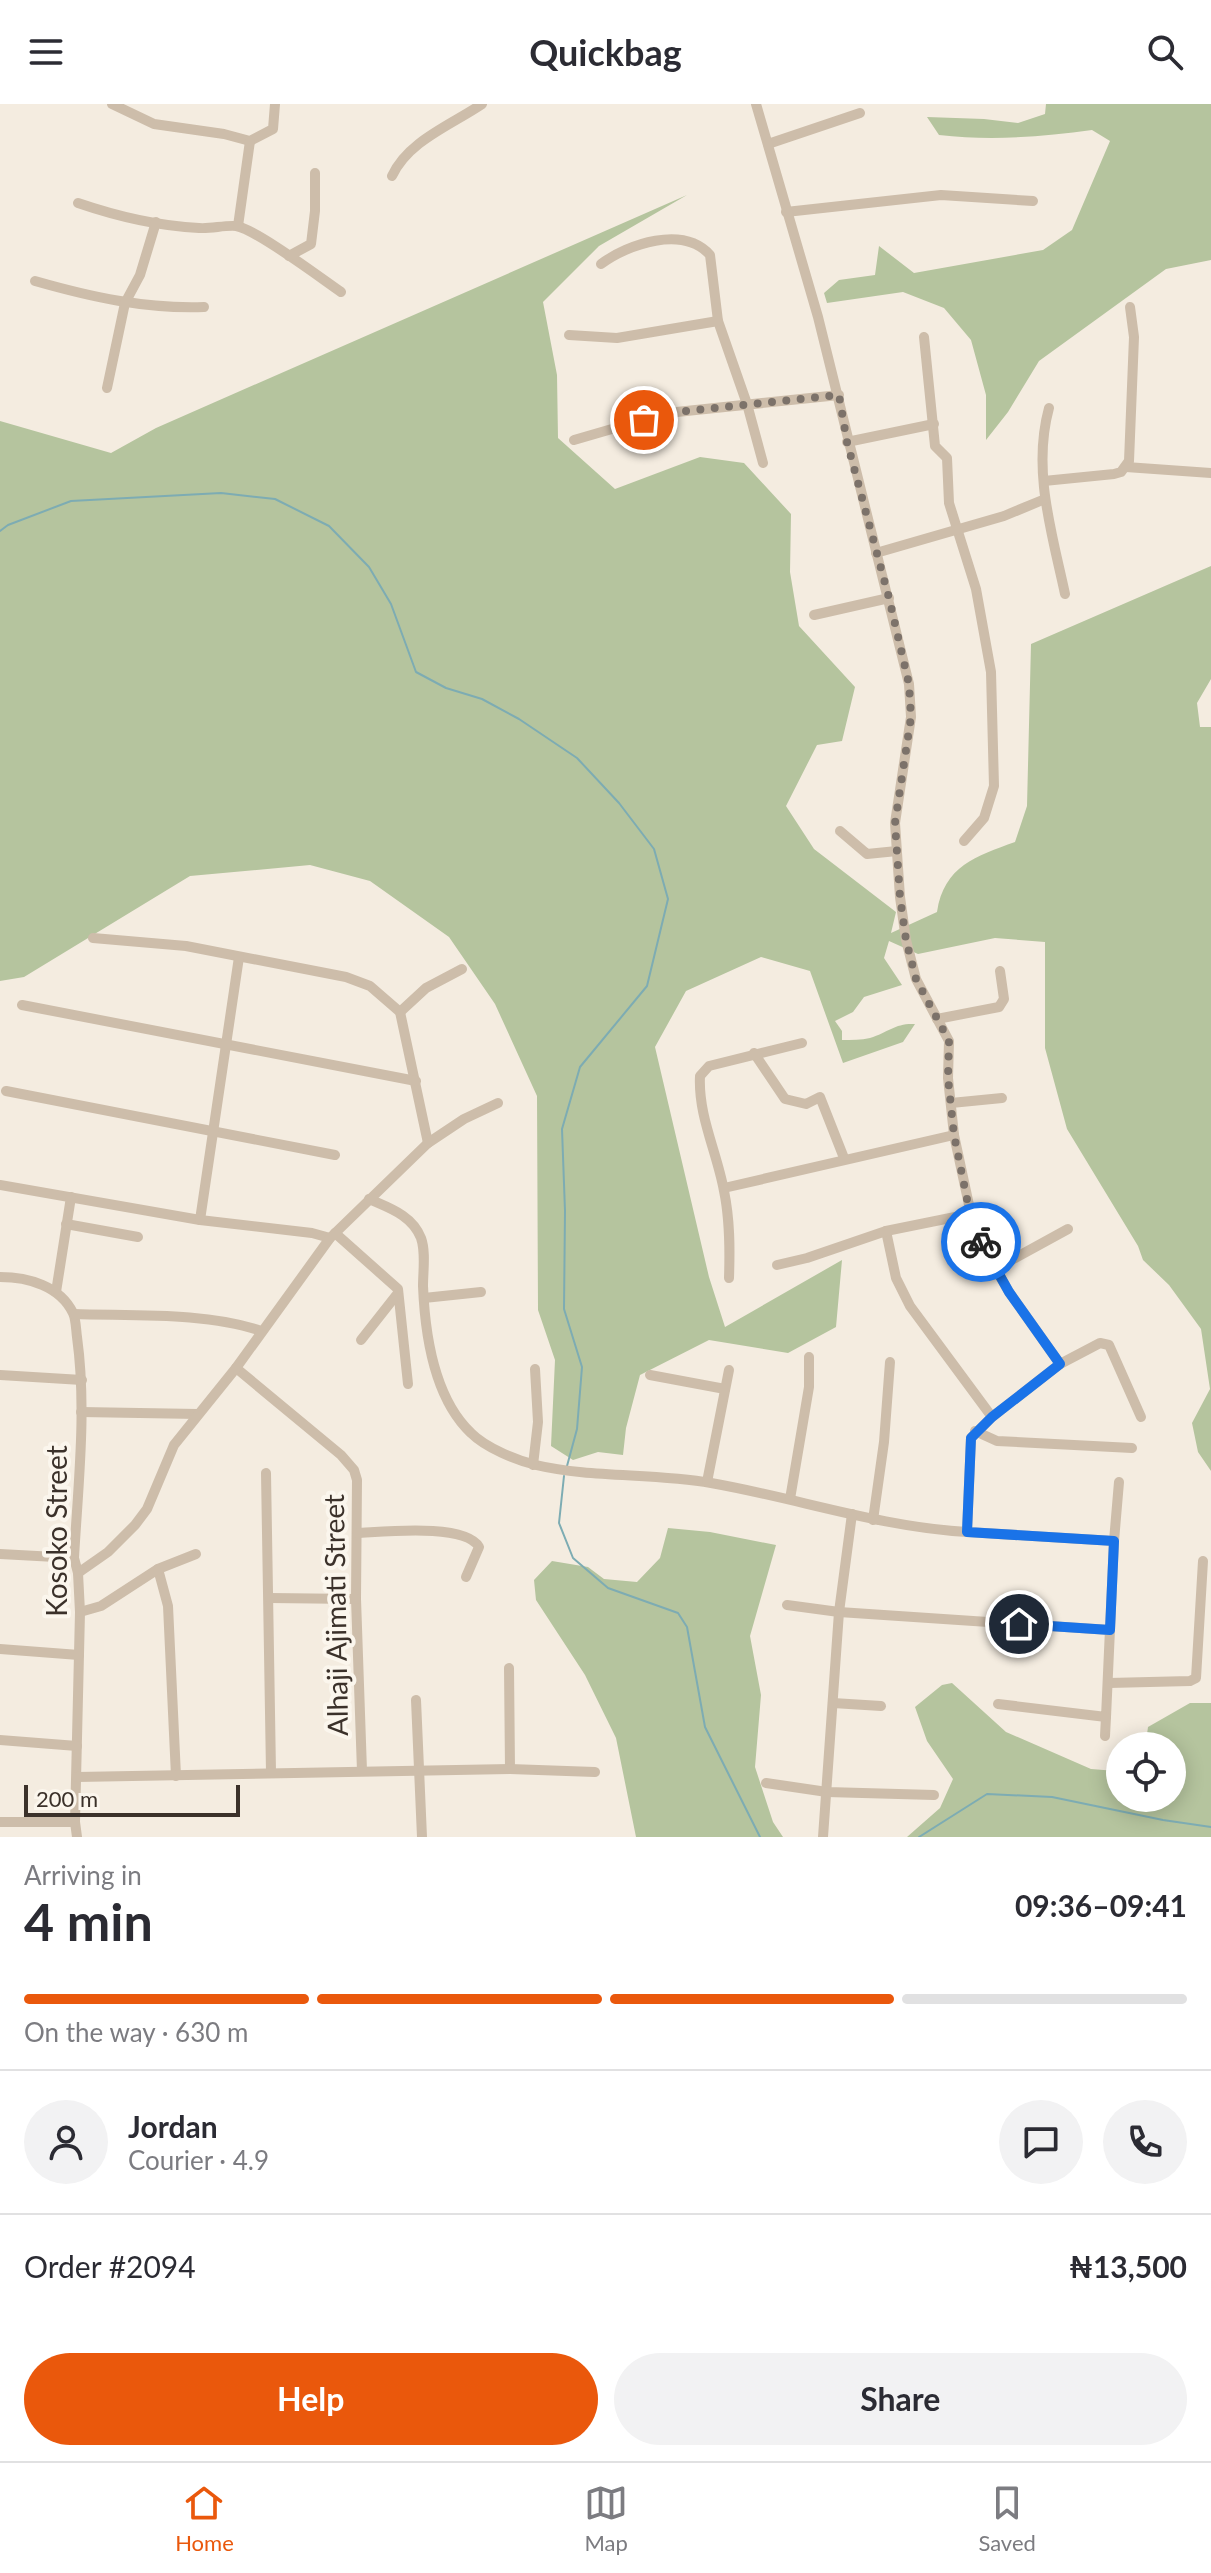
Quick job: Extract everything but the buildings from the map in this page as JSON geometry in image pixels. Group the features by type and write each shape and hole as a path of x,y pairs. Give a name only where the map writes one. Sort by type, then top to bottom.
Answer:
{"street":[{"path":"112,104 154,124 250,141 273,129 275,104"},
{"path":"392,176 396,167 414,148 482,104"},
{"path":"756,104 839,395 847,442 909,684 911,717 895,823 906,940 916,979 949,1041 948,1078 954,1135 970,1214 975,1233 995,1269 1060,1364"},
{"path":"768,144 860,113"},
{"path":"238,226 250,141"},
{"path":"289,256 311,244 315,173"},
{"path":"786,212 941,195 1033,201"},
{"path":"78,203 111,214 156,222 200,228 238,226 341,292"},
{"path":"107,388 125,303 140,275 156,222"},
{"path":"601,264 632,246 679,240 695,243 710,255 718,321 747,404 763,463"},
{"path":"35,281 125,303 172,308 204,307"},
{"path":"1126,467 1134,337 1130,307"},
{"path":"569,335 617,338 718,321"},
{"path":"924,337 935,446 947,458 949,503 976,589 991,672 994,786 984,818 964,841"},
{"path":"574,440 667,413 839,395"},
{"path":"1049,408 1042,440 1045,499 1065,594"},
{"path":"847,442 934,424"},
{"path":"1044,481 1114,474 1126,467 1211,473"},
{"path":"876,553 1004,516 1045,499"},
{"path":"814,615 889,598"},
{"path":"840,831 867,854 897,851"},
{"path":"93,938 186,946 346,977 370,986 400,1012 428,1143"},
{"path":"200,1220 239,957"},
{"path":"400,1012 426,988 462,969"},
{"path":"937,1019 999,1007 1004,999 1000,971"},
{"path":"22,1005 416,1081"},
{"path":"729,1278 730,1225 699,1089 700,1076 709,1066 802,1043"},
{"path":"754,1053 785,1099 806,1104 820,1097 844,1158"},
{"path":"6,1091 335,1155"},
{"path":"951,1103 1002,1098"},
{"path":"78,1573 108,1552 135,1525 147,1509 174,1445 236,1368 333,1236 428,1143 464,1119 498,1103"},
{"path":"724,1188 954,1135"},
{"path":"0,1185 200,1220 333,1236 398,1289 408,1384"},
{"path":"56,1292 71,1197"},
{"path":"369,1199 407,1218 422,1240 424,1298 437,1374 461,1423 473,1436 487,1444 533,1465 707,1482 873,1520 939,1530 1114,1541"},
{"path":"777,1265 886,1231 970,1214"},
{"path":"66,1224 138,1237"},
{"path":"995,1269 1068,1229"},
{"path":"886,1231 896,1278 910,1306 992,1417"},
{"path":"0,1277 37,1282 56,1292 74,1314 215,1320 261,1331"},
{"path":"424,1298 481,1292"},
{"path":"361,1340 398,1293"},
{"name":"Kosoko Street","path":"74,1314 82,1380 74,1558 80,1612 77,1837"},
{"path":"967,1532 968,1445 975,1431 1060,1364 1100,1343 1109,1345 1141,1417"},
{"path":"790,1499 809,1387 809,1357"},
{"path":"873,1520 884,1442 890,1362"},
{"name":"Alhaji Ajimati Street","path":"236,1368 341,1455 354,1470 362,1771"},
{"path":"533,1465 538,1422 535,1369"},
{"path":"707,1482 729,1370"},
{"path":"0,1375 82,1380"},
{"path":"650,1375 725,1389"},
{"path":"81,1412 198,1414"},
{"path":"975,1431 997,1441 1132,1448"},
{"path":"266,1473 271,1772"},
{"path":"1105,1736 1119,1482"},
{"path":"823,1837 839,1612 852,1514"},
{"path":"357,1533 425,1531 470,1538 479,1547 466,1577"},
{"path":"0,1554 74,1558"},
{"path":"80,1612 101,1606 158,1569 196,1554"},
{"path":"1109,1683 1190,1681 1196,1678 1203,1561"},
{"path":"158,1569 168,1606 176,1776"},
{"path":"270,1598 356,1599"},
{"path":"787,1605 839,1612 1110,1630"},
{"path":"0,1649 79,1655"},
{"path":"509,1668 510,1769"},
{"path":"416,1700 422,1837"},
{"path":"833,1703 881,1706"},
{"path":"998,1704 1106,1717"},
{"path":"0,1740 77,1746"},
{"path":"77,1777 510,1769 595,1772"},
{"path":"766,1783 827,1792 934,1795"},
{"path":"0,1822 75,1822"}],"green space":[{"path":"1046,104 1211,104 1211,260 1166,269 1039,361 1008,412 986,440 986,395 971,340 944,308 903,292 827,303 824,293 839,280 875,275 879,246 914,273 1043,250 1072,230 1110,141 1092,130 1016,137 939,135 927,117 1018,123 1045,114"},
{"path":"687,195 599,246 543,302 557,375 558,438 615,489 700,457 744,463 791,514 790,572 799,626 855,687 842,741 817,745 786,806 814,849 896,912 891,933 937,912 947,884 964,865 1015,842 1027,806 1031,644 1211,566 1211,679 1197,703 1200,727 1211,727 1211,1471 1198,1452 1192,1423 1210,1389 1201,1329 1169,1285 1143,1260 1138,1246 1067,1129 1045,1048 1045,942 995,938 918,954 889,941 884,958 902,985 864,997 853,1012 835,1021 842,1031 842,1040 870,1038 897,1026 915,1024 903,1042 843,1063 810,971 761,957 686,991 655,1047 709,1277 725,1327 842,1260 836,1327 788,1353 709,1340 640,1375 626,1428 623,1455 598,1452 573,1460 551,1446 555,1360 538,1310 537,1096 495,1004 449,937 370,881 310,865 190,876 24,977 0,981 0,421 111,453 156,428"},
{"path":"668,1528 710,1532 776,1545 750,1636 761,1695 755,1767 773,1822 783,1837 636,1837 616,1738 585,1675 536,1600 534,1580 552,1561 588,1567 604,1579 637,1582 660,1558"},
{"path":"952,1683 1006,1732 1091,1769 1106,1770 1106,1812 1186,1812 1186,1732 1147,1732 1148,1727 1190,1703 1211,1703 1211,1837 907,1837 940,1808 953,1779 927,1741 915,1707 942,1685"}],"waterway":[{"path":"0,531 8,525 71,501 221,493 275,499 329,526 369,567 391,604 416,672 446,688 482,699 519,719 577,758 619,803 654,849 668,899 647,986 580,1067 562,1129 564,1309 582,1367 577,1429 567,1466"},
{"path":"564,1476 559,1523 573,1558 608,1588 678,1613 687,1627 705,1727 760,1837"},
{"path":"919,1837 987,1794 1052,1797 1211,1827"}],"way so far":[{"path":"644,420 667,413 839,395 847,442 909,684 911,717 895,823 906,940 916,979 949,1041 948,1078 954,1135 970,1214 981,1242"}],"route":[{"path":"981,1242 1009,1292 1060,1364 975,1431 971,1438 968,1445 967,1532 1114,1541 1110,1630 1019,1624"}]}
